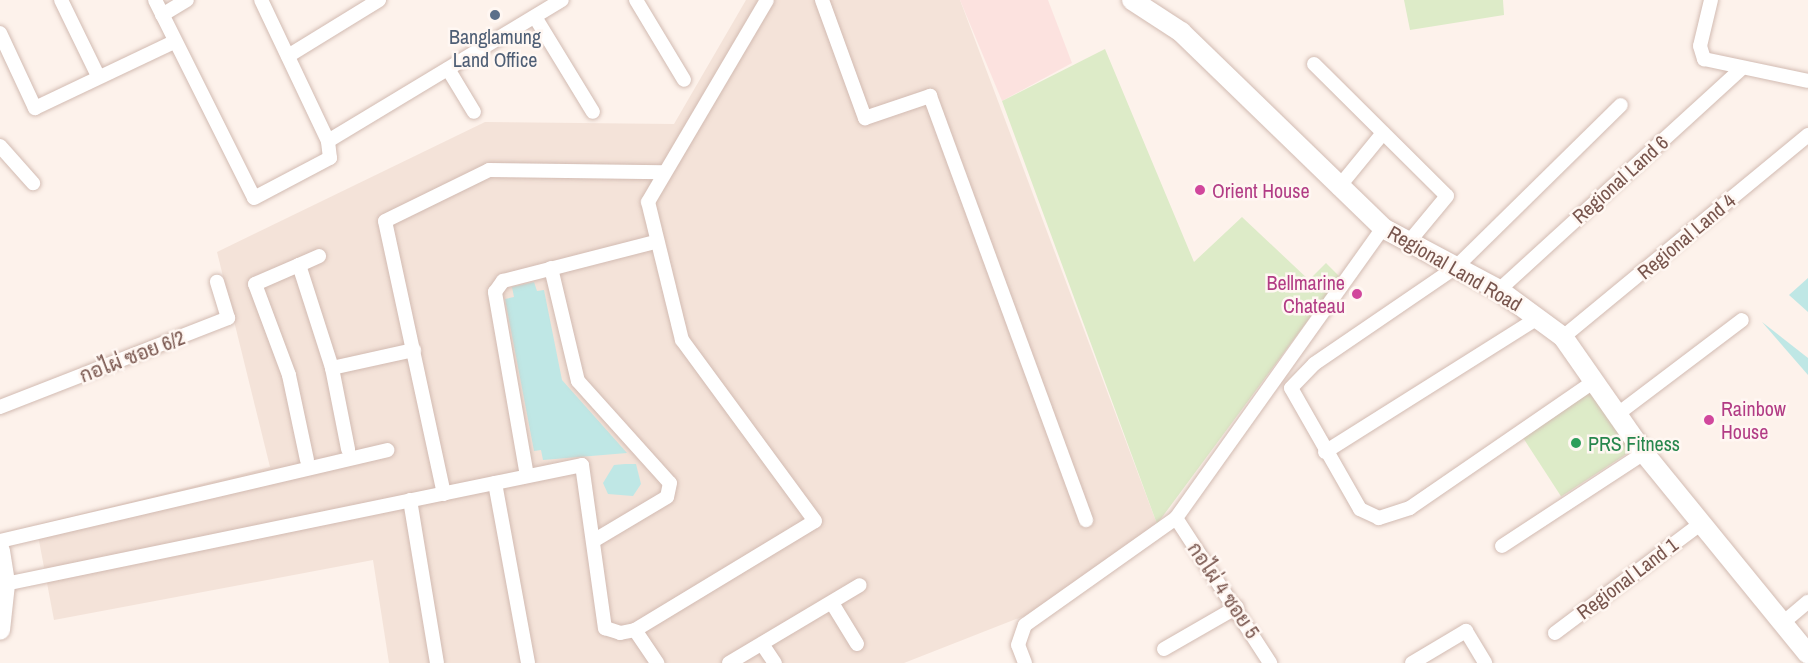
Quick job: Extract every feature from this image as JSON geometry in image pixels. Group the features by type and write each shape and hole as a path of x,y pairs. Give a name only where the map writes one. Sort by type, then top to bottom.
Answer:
{"street":[{"path":"61,0 98,76"},
{"path":"155,0 254,198 330,158 328,141 261,0"},
{"path":"162,15 187,0"},
{"path":"288,56 379,0"},
{"path":"328,141 562,0"},
{"path":"636,0 684,80"},
{"path":"0,630 2,566 410,500 582,465 595,540 606,628 635,630 815,521 681,340 655,242 648,202 767,0"},
{"path":"822,0 866,118 930,96 1086,520"},
{"name":"Regional Land Road","path":"1132,0 1181,32 1338,188 1383,228 1499,290 1539,317 1563,337 1596,380 1644,453 1700,524 1785,621 1808,654"},
{"path":"1711,0 1701,55 1741,69 1808,81"},
{"path":"535,17 593,112"},
{"path":"0,33 34,108 174,42"},
{"path":"1314,64 1447,196 1408,243"},
{"path":"448,69 474,112"},
{"name":"Regional Land 6","path":"1499,290 1741,69"},
{"path":"1596,380 1390,516 1379,518 1360,508 1291,395 1294,381 1456,267 1621,105"},
{"path":"1338,188 1383,133"},
{"name":"Regional Land 4","path":"1563,337 1806,139"},
{"path":"0,146 33,183"},
{"path":"444,494 385,221 489,170 664,172"},
{"path":"1025,663 1018,645 1025,625 1176,518 1383,228"},
{"path":"528,476 495,292 503,281 655,242"},
{"path":"307,460 289,375 255,284 319,256"},
{"path":"299,265 332,368 348,449"},
{"path":"551,268 578,381 670,483 667,497 595,540"},
{"name":"กอไผ่ ซอย 6/2","path":"0,407 228,318 217,282"},
{"path":"1326,452 1539,317"},
{"path":"1619,413 1742,320"},
{"path":"332,368 414,350"},
{"path":"0,541 387,450"},
{"path":"1503,546 1644,453"},
{"path":"495,483 528,663"},
{"path":"410,500 437,663"},
{"name":"กอไผ่ 4 ซอย 5","path":"1176,518 1237,608 1270,663"},
{"name":"Regional Land 1","path":"1555,633 1700,524"},
{"path":"729,663 860,585"},
{"path":"1785,621 1808,602"},
{"path":"832,603 857,644"},
{"path":"1164,649 1237,608"},
{"path":"635,630 657,663"},
{"path":"1412,663 1466,631 1485,663"},
{"path":"762,644 775,663"}],"shaded area":[{"path":"746,0 960,0 1157,524 1047,607 904,663 389,663 373,560 54,620 36,525 270,467 217,252 485,122 674,124"},
{"path":"960,0 1048,0 1072,63 1002,101"}],"green space":[{"path":"1404,0 1503,0 1504,15 1410,30"},
{"path":"1105,49 1194,262 1242,217 1309,280 1326,263 1340,277 1157,524 1002,101"},
{"name":"PRS Fitness","path":"1591,390 1631,451 1561,496 1521,435"}],"water":[{"path":"1808,278 1808,312 1789,295"},
{"path":"534,282 537,291 544,290 562,380 627,453 543,460 541,450 534,451 505,299 514,297 512,287"},
{"path":"1762,322 1808,358 1808,375"},
{"path":"636,464 641,484 633,496 608,494 603,483 614,465"}],"place":[{"name":"Banglamung Land Office","path":"495,15"},
{"name":"Orient House","path":"1200,190"},
{"name":"Bellmarine Chateau","path":"1357,294"},
{"name":"Rainbow House","path":"1709,420"},
{"name":"PRS Fitness","path":"1576,443"}]}
